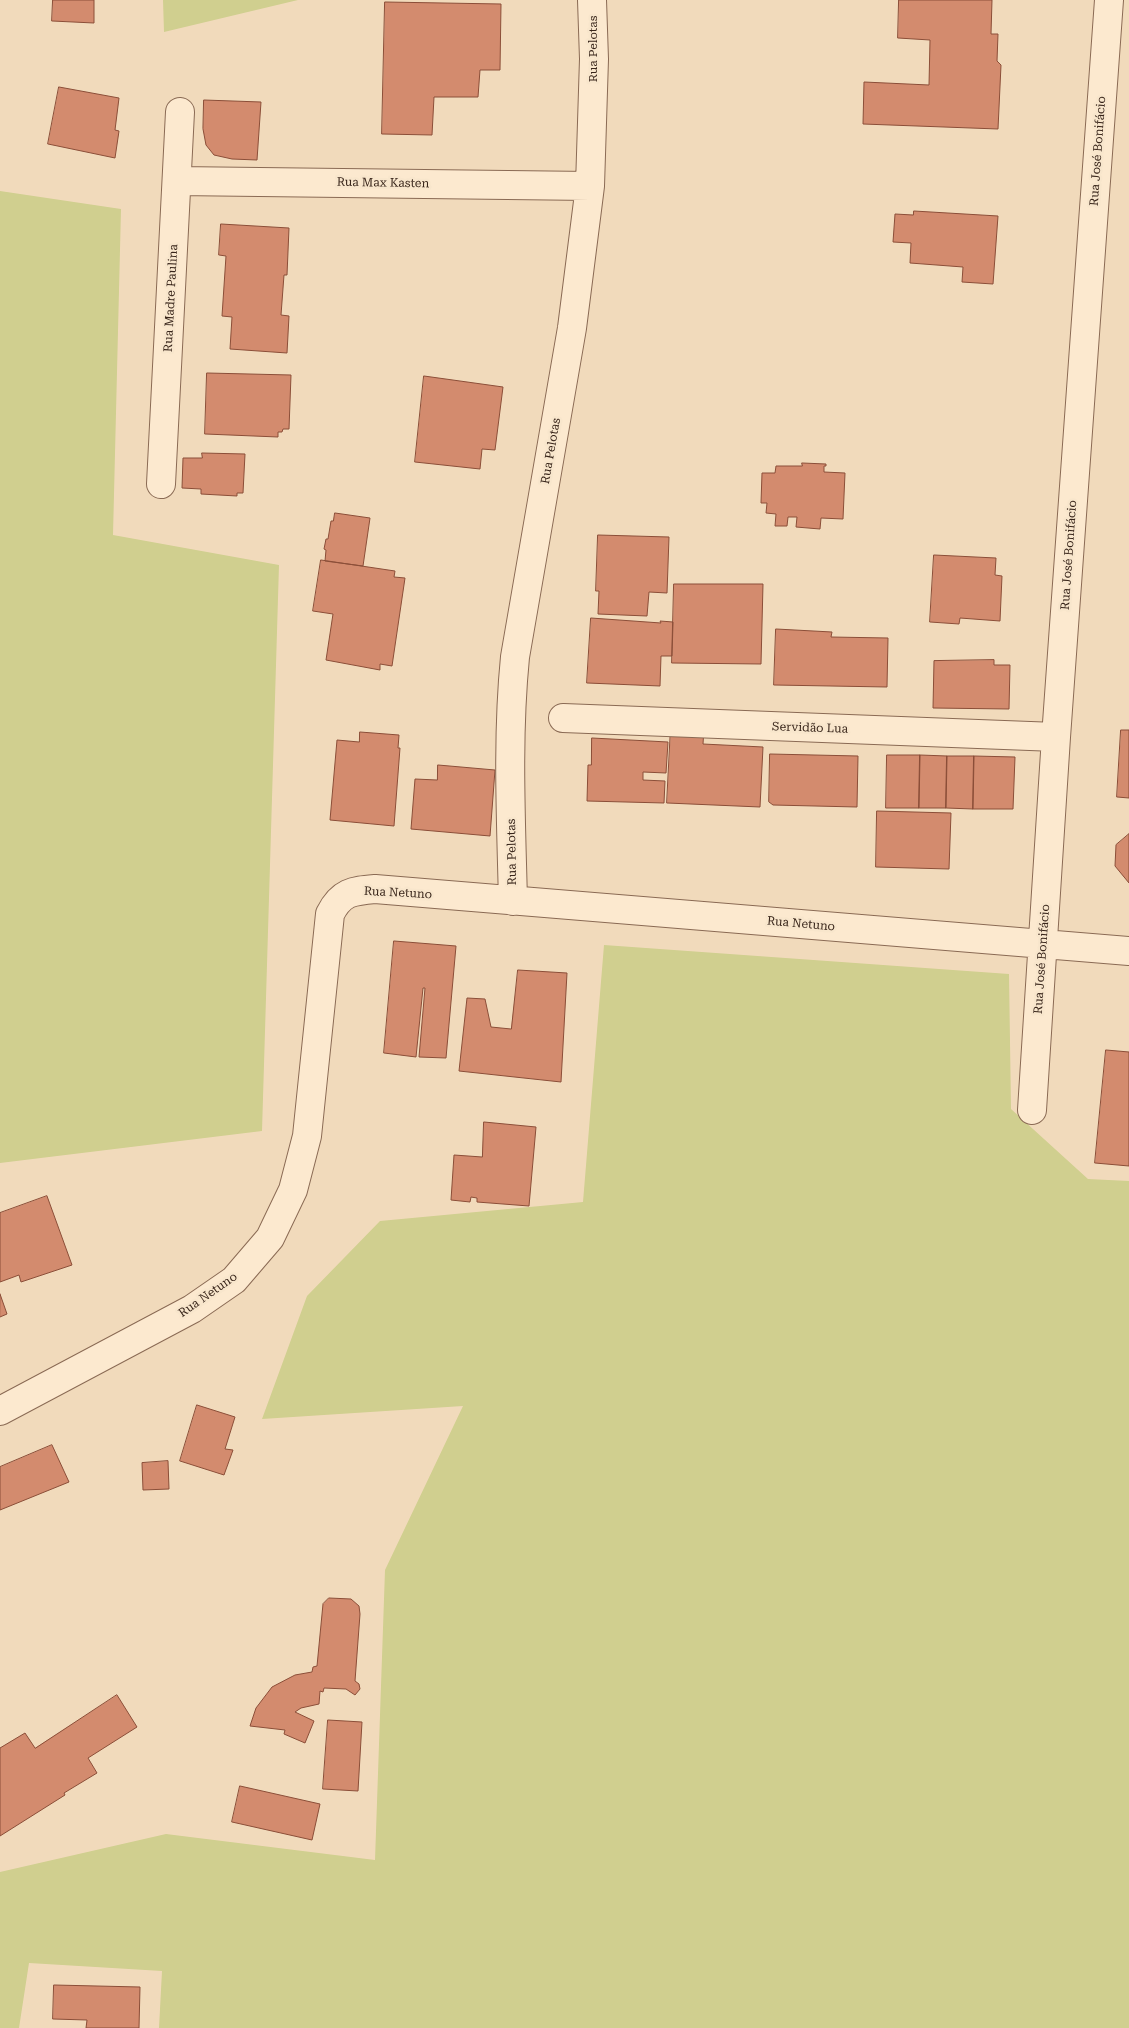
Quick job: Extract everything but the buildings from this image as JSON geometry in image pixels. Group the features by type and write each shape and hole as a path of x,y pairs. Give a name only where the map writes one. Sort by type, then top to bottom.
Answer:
{"street":[{"name":"Rua Pelotas","path":"513,901 509,738 515,657 572,328 590,186 594,59 592,0"},
{"name":"Rua José Bonifácio","path":"1032,1110 1056,737 1109,0"},
{"name":"Rua Madre Paulina","path":"161,484 180,112"},
{"name":"Rua Max Kasten","path":"176,181 590,186"},
{"name":"Servidão Lua","path":"563,718 1056,737"},
{"name":"Rua Netuno","path":"0,1411 192,1309 234,1280 270,1238 293,1190 307,1136 330,914 336,903 346,894 375,889 1129,951"}],"shaded area":[{"path":"163,0 298,0 164,32"},
{"path":"0,191 121,209 113,535 279,565 262,1131 0,1163"},
{"path":"604,945 1009,974 1011,1109 1088,1179 1129,1181 1129,2028 159,2028 162,1971 29,1963 19,2028 0,2028 0,1872 166,1834 375,1860 385,1570 463,1406 262,1419 307,1296 380,1221 583,1202"}]}
